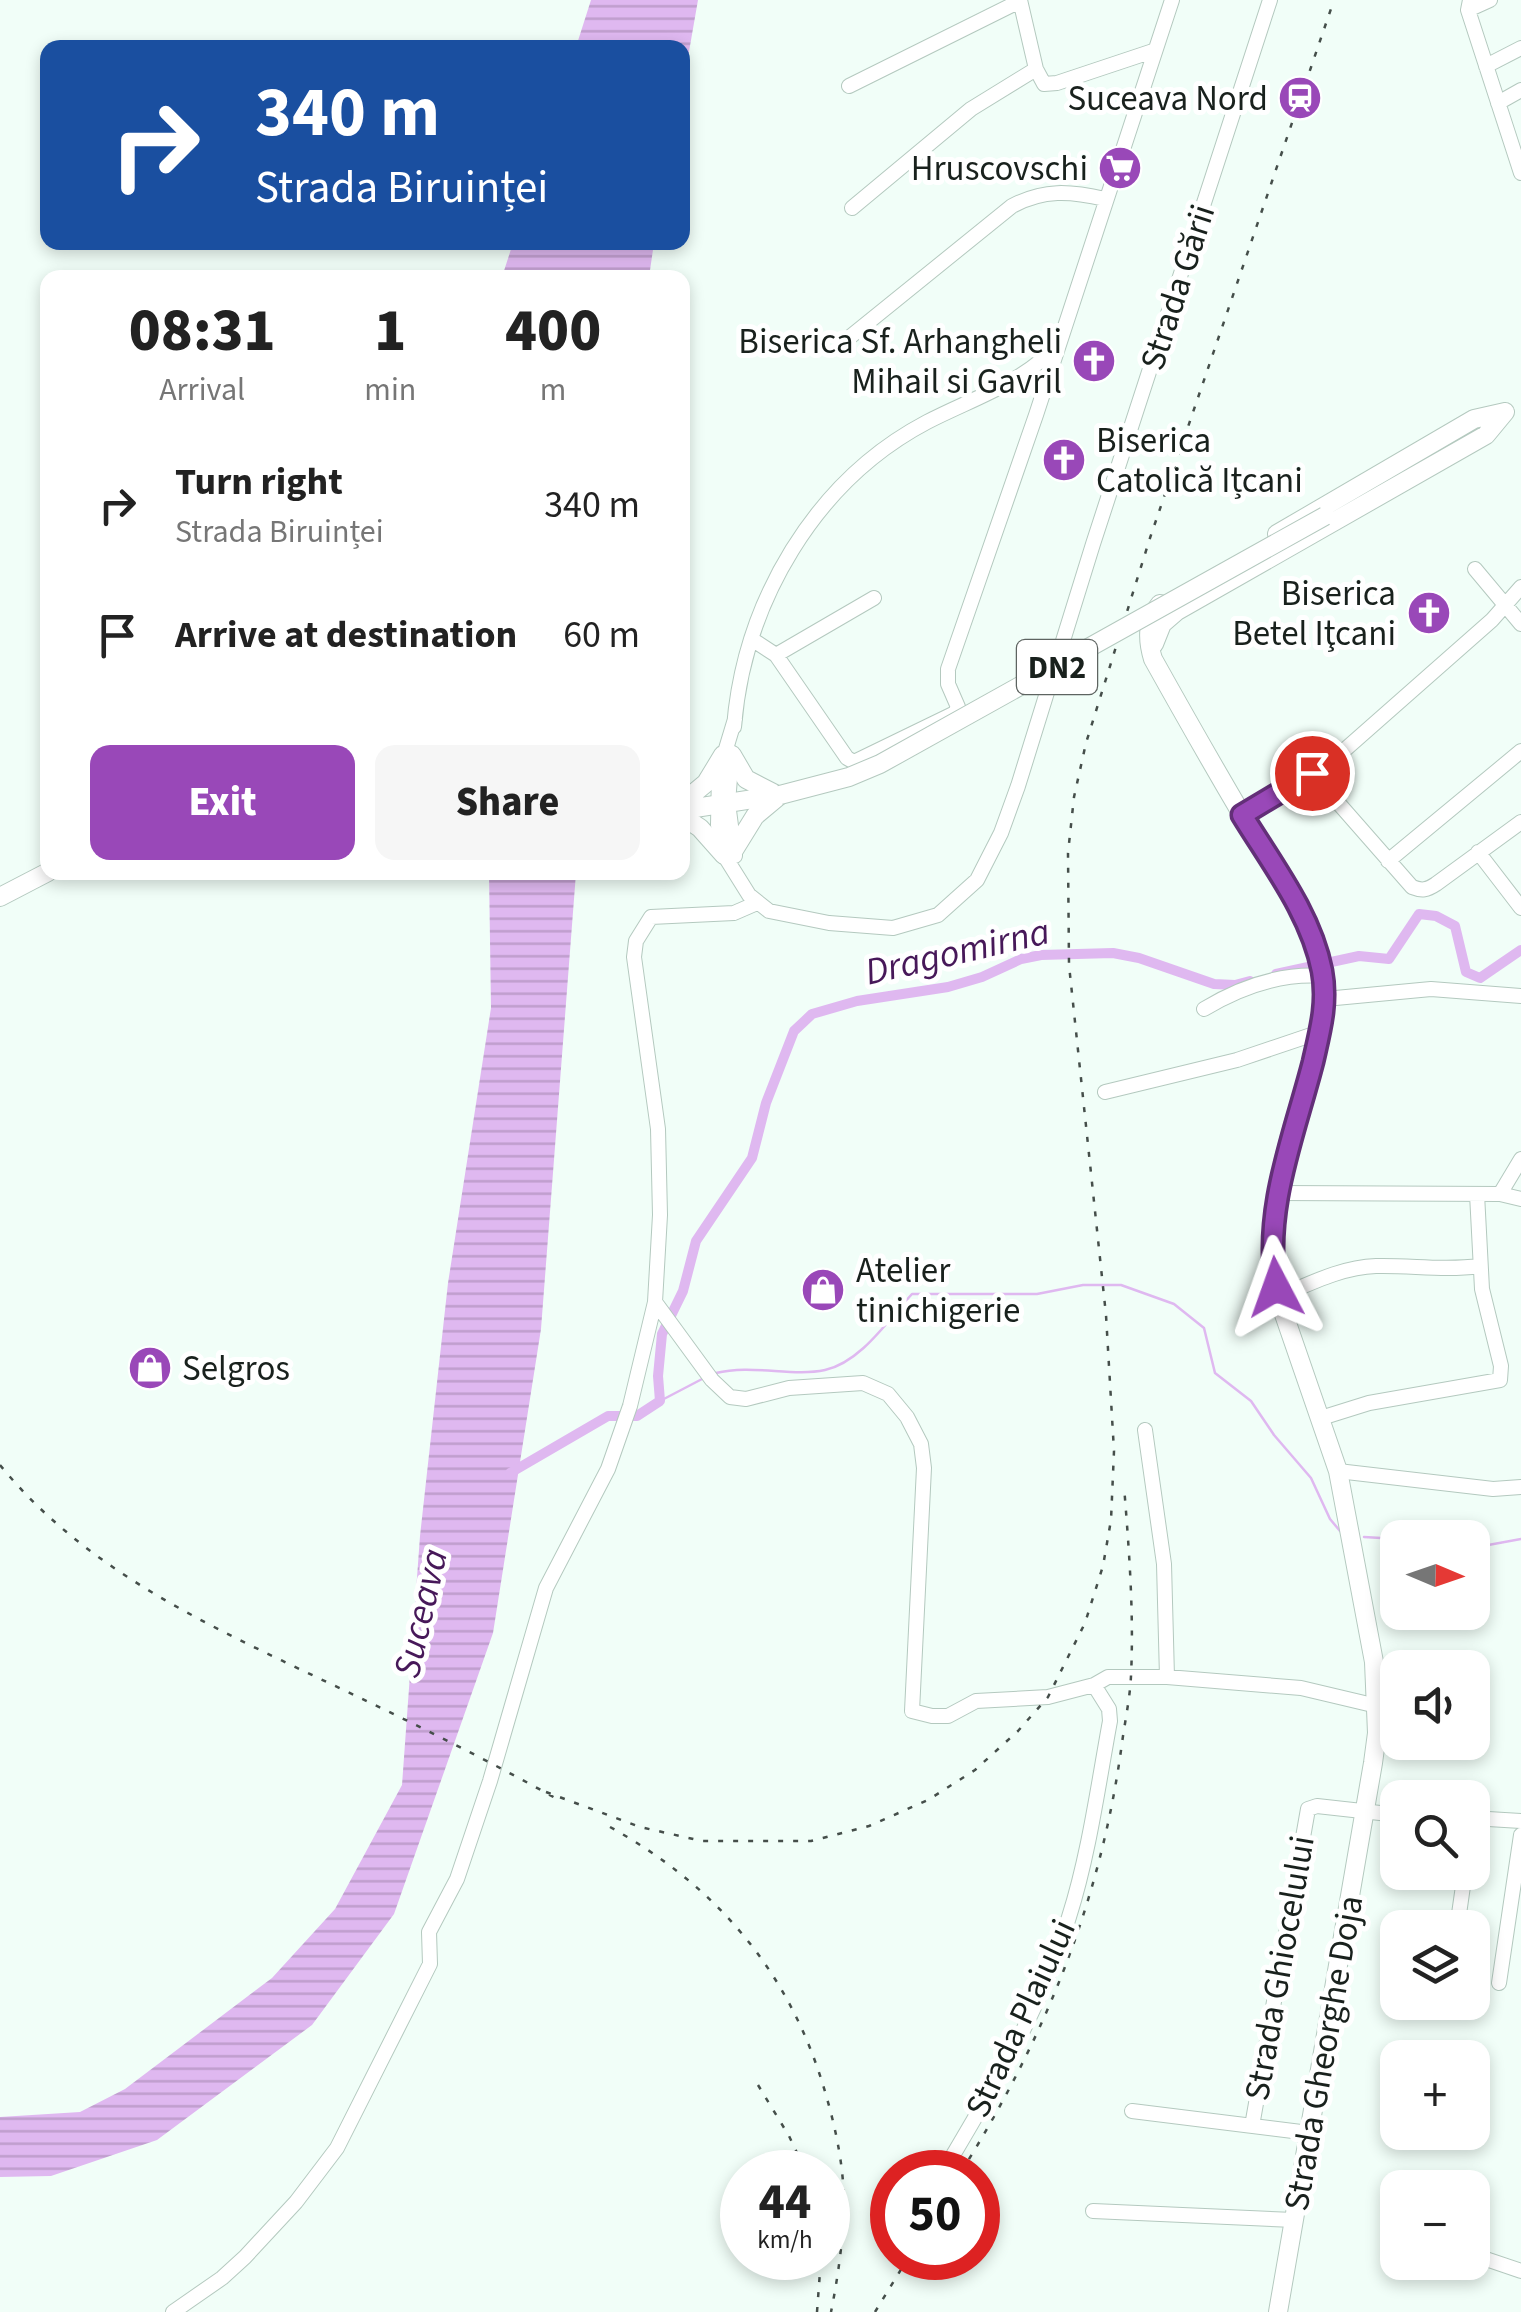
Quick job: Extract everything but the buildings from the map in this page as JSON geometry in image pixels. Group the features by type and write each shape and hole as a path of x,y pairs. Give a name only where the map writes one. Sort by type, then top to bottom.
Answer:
{"main road":[{"name":"Strada Gheorghe Doja","path":"1278,2312 1377,1733 1369,1625 1338,1471 1278,1296 1272,1243 1278,1193 1326,999 1321,967 1294,899 1153,659 1158,632 1177,611 1486,435 1513,408"},
{"name":"DN2","path":"690,809 780,795 880,764 1513,408"},
{"path":"690,801 728,755 746,779 766,792 780,795"},
{"path":"690,818 729,853 754,816 780,795"},
{"path":"0,894 40,876"}],"street":[{"path":"850,86 1020,0 1040,81 1050,85 1153,51"},
{"path":"753,640 776,656 847,758 854,762 954,713 958,707 948,684 948,670 1172,0"},
{"name":"Strada Gării","path":"757,902 769,911 815,921 881,928 908,926 938,915 956,902 988,862 1018,786 1270,0"},
{"path":"1490,0 1469,5 1521,173"},
{"path":"1486,66 1521,48"},
{"path":"852,208 972,109 1036,69"},
{"path":"1498,103 1521,90"},
{"path":"850,337 1012,206 1041,193 1076,192 1104,199"},
{"path":"172,2312 222,2278 315,2178 338,2148 399,2030 430,1964 429,1932 457,1879 490,1782 546,1588 608,1468 630,1406 655,1302 660,1215 658,1128 637,982 636,941 651,918 734,913 757,902 737,875 729,853 722,804 735,718 768,596 809,524 867,460 926,423 1026,373 1061,340"},
{"path":"1475,569 1521,624"},
{"path":"1242,815 1312,773 1406,697 1506,606 1521,587"},
{"path":"776,656 874,598"},
{"path":"1388,860 1521,752"},
{"path":"1312,773 1412,888 1428,890 1521,822"},
{"path":"1478,852 1520,903"},
{"path":"1204,1009 1242,988 1321,967"},
{"path":"1326,999 1432,988 1521,996"},
{"path":"1105,1092 1237,1060 1320,1032"},
{"path":"1500,1194 1521,1160"},
{"path":"1278,1193 1500,1194 1521,1199"},
{"path":"1321,1418 1369,1404 1500,1380 1501,1366 1479,1266 1477,1194"},
{"path":"1278,1296 1364,1267 1437,1270 1479,1266"},
{"path":"655,1302 709,1376 730,1397 746,1399 789,1388 871,1384 888,1394 907,1416 921,1444 924,1468 910,1708 932,1716 954,1715 976,1701 1048,1697 1094,1685 1108,1677 1167,1677 1301,1688 1377,1706"},
{"path":"1145,1430 1164,1564 1167,1677"},
{"path":"1338,1471 1479,1487 1521,1487"},
{"name":"Strada Plaiului","path":"956,2150 994,2085 1047,1979 1068,1921 1110,1721 1109,1709 1094,1685"},
{"name":"Strada Ghiocelului","path":"1252,2126 1306,1814 1317,1806 1380,1814"},
{"path":"1490,1819 1521,1821"},
{"path":"1499,1983 1521,1835"},
{"name":"Strada Ghiocelului","path":"1132,2111 1309,2133"},
{"path":"1092,2211 1294,2220"},
{"path":"1490,2260 1521,2271"}],"water":[{"path":"591,0 698,0 690,46 690,40 578,40"},
{"path":"510,250 653,250 650,270 504,270"},
{"name":"Suceava","path":"489,880 575,880 541,1329 493,1633 394,1914 312,2025 157,2140 51,2176 0,2177 0,2117 80,2112 125,2089 272,1978 335,1909 402,1785 420,1536 448,1283 491,1008"}],"waterway":[{"name":"Dragomirna","path":"1276,974 1359,956 1389,959 1419,914 1436,916 1455,926 1466,972 1480,978 1521,950"},
{"name":"Dragomirna","path":"510,1473 608,1416 637,1416 660,1401 662,1334 683,1291 696,1241 752,1158 766,1103 794,1031 812,1014 857,1001 948,987 1041,955 1113,953 1214,984 1250,981"},
{"path":"716,1373 813,1372 838,1366 873,1339 912,1294 1037,1294 1083,1285 1121,1285 1174,1304 1204,1328 1215,1373 1251,1401 1311,1478 1330,1519 1340,1531"},
{"path":"660,1401 704,1378"},
{"path":"1364,1537 1380,1538"},
{"path":"1490,1545 1521,1539"}],"railway":[{"path":"546,1792 640,1827 702,1841 811,1841 869,1826 928,1800 975,1770 1018,1731 1048,1697 1085,1623 1103,1566 1111,1520 1114,1451 1106,1315 1069,965 1068,853 1074,797 1086,743 1150,538 1334,0"},
{"path":"0,1465 34,1503 72,1536 154,1593 557,1799"},
{"path":"974,2150 1043,2019 1084,1913 1100,1858 1131,1676 1124,1486"},
{"path":"610,1827 683,1876 743,1935 790,2004 808,2043 831,2115 842,2175 843,2232 831,2312"},
{"path":"758,2085 796,2150"},
{"path":"817,2312 819,2280"},
{"path":"875,2312 895,2280"}],"place":[{"name":"Suceava Nord","path":"1300,98"},
{"name":"Hruscovschi","path":"1120,168"},
{"name":"Biserica Sf. Arhangheli Mihail si Gavril","path":"1094,361"},
{"name":"Biserica Catolică Ițcani","path":"1064,460"},
{"name":"Biserica Betel Iţcani","path":"1429,613"},
{"name":"Atelier tinichigerie","path":"823,1290"},
{"name":"Selgros","path":"150,1368"}],"route":[{"path":"1276,1287 1272,1254 1276,1208 1326,999 1310,931 1242,815 1312,773"}]}
